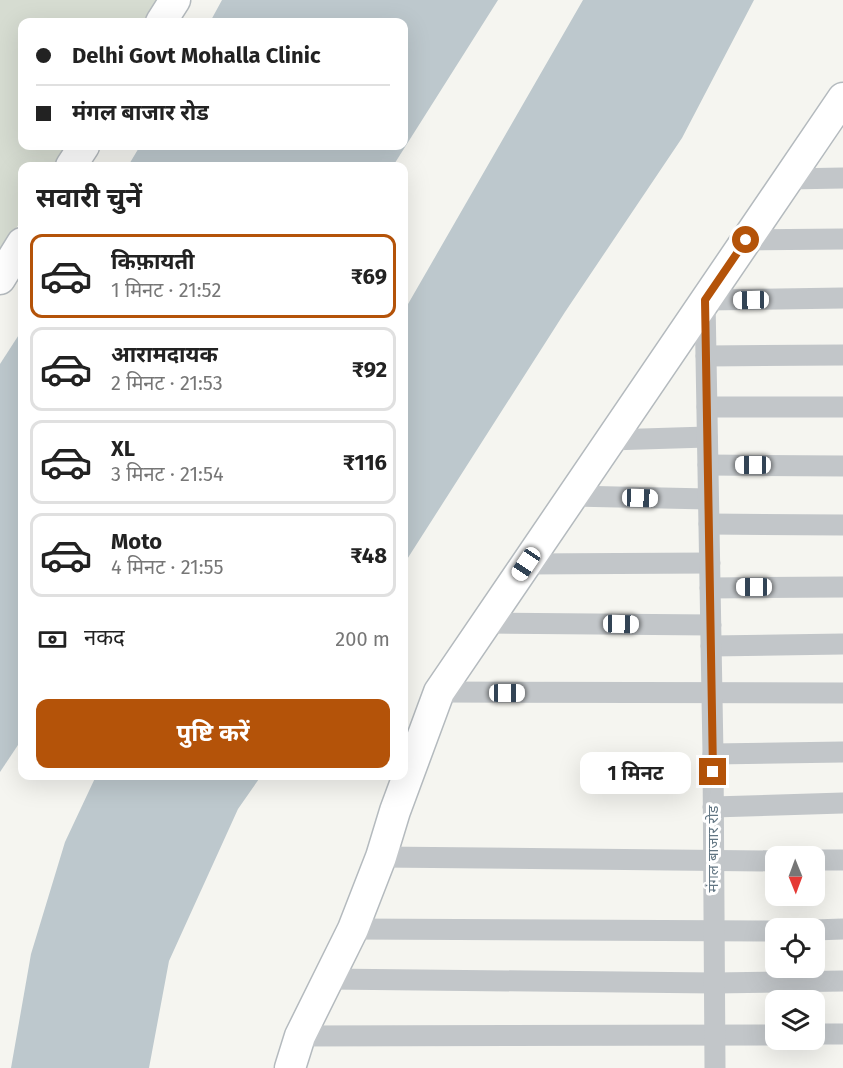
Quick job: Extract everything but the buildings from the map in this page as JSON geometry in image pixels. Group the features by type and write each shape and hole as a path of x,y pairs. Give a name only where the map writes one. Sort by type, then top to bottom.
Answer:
{"street":[{"path":"164,18 175,0"},
{"path":"408,775 438,692 840,105"},
{"path":"788,178 843,178"},
{"path":"746,240 843,239"},
{"path":"0,279 18,250"},
{"path":"705,300 843,298"},
{"name":"मंगल बाजार रोड","path":"705,300 713,754 715,1068"},
{"path":"706,356 843,355"},
{"path":"707,407 843,407"},
{"path":"610,440 707,437"},
{"path":"708,465 843,466"},
{"path":"572,496 708,500"},
{"path":"709,524 843,525"},
{"path":"526,564 710,563"},
{"path":"710,588 843,587"},
{"path":"486,623 843,644"},
{"path":"438,692 843,693"},
{"path":"713,754 843,752"},
{"path":"290,1068 300,1036 353,929 381,857 406,780"},
{"path":"713,807 843,804"},
{"path":"381,857 765,861"},
{"path":"825,860 843,860"},
{"path":"353,929 714,932 765,930"},
{"path":"825,930 843,929"},
{"path":"328,979 715,983 843,981"},
{"path":"825,1034 843,1034"},
{"path":"300,1036 765,1035"}],"shaded area":[{"path":"0,0 161,0 149,18 18,18 18,150 66,150 59,162 18,162 18,225 0,254"},
{"path":"222,0 498,0 408,142 408,18 212,18"},
{"path":"583,0 754,0 682,138 565,312 408,558 408,304"},
{"path":"138,150 403,150 396,162 130,162"},
{"path":"18,336 18,745 0,772 0,364"},
{"path":"94,780 258,780 238,809 169,961 149,1068 11,1068 31,954 65,842"}],"route":[{"path":"713,772 705,300 746,240"}]}
